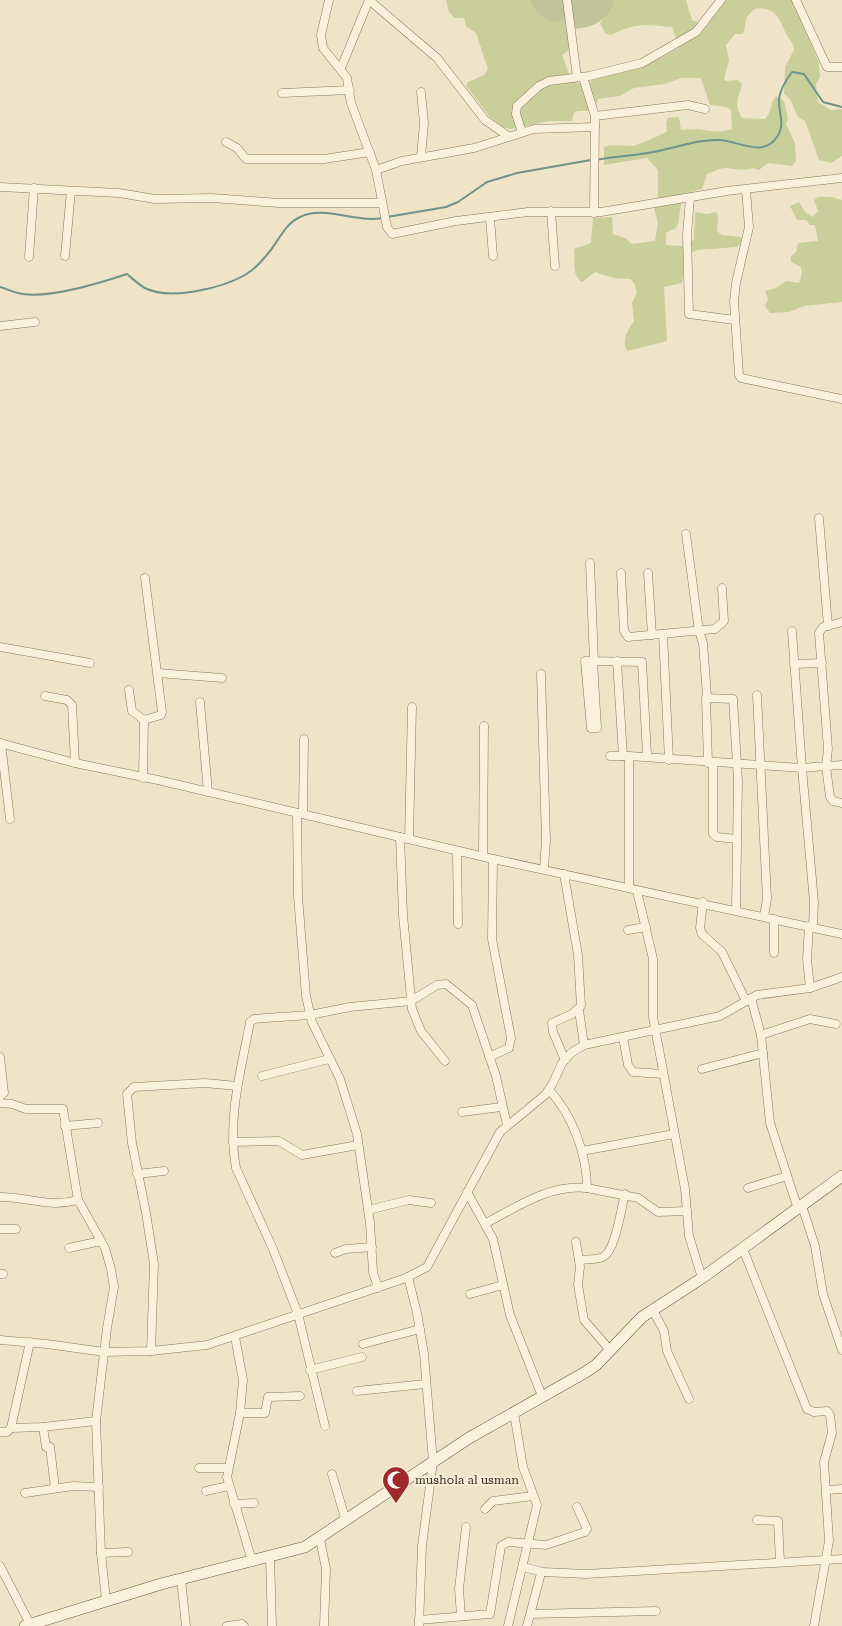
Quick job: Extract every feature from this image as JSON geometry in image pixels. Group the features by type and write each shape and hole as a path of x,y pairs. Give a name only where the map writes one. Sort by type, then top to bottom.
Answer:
{"main road":[{"path":"28,1625 181,1579 298,1550 320,1539 377,1498 433,1462 542,1396 584,1373 652,1309 702,1278 842,1176"}],"street":[{"path":"329,0 321,35 322,42 326,53 345,73 350,90 351,103 376,170 386,227 392,234 456,222 551,211 594,213 746,190 842,178"},
{"path":"341,68 369,0 437,58 485,120 508,136"},
{"path":"567,0 580,77 595,116 594,213"},
{"path":"522,132 516,109 521,101 549,81 580,77 642,63 696,32 721,0"},
{"path":"796,0 827,67 842,67"},
{"path":"282,93 350,90"},
{"path":"420,92 424,123 421,157"},
{"path":"595,116 688,106 705,109"},
{"path":"376,170 421,157 474,148 522,132 551,127 595,127"},
{"path":"226,142 238,148 246,159 258,160 324,160 370,152"},
{"path":"0,187 119,193 155,199 212,198 279,203 382,203"},
{"path":"29,257 34,188"},
{"path":"746,190 749,228 736,283 737,368 740,377 842,399"},
{"path":"65,256 71,191"},
{"path":"690,198 687,234 689,314 735,320"},
{"path":"551,211 555,266"},
{"path":"490,218 493,256"},
{"path":"0,326 35,322"},
{"path":"819,518 828,626"},
{"path":"686,534 698,632 703,643 707,696 705,700 711,763 713,834 717,837 737,838"},
{"path":"590,564 594,661 597,728 591,728 585,661 594,661 617,661 642,662 647,755"},
{"path":"621,573 624,634 628,637 715,629 724,621 722,588"},
{"path":"648,573 652,635"},
{"path":"144,720 162,714 145,578"},
{"path":"842,622 821,628 819,634 828,749 826,766 830,797 832,801 842,803"},
{"path":"792,631 814,902 807,959 810,988"},
{"path":"663,634 669,760"},
{"path":"0,647 90,663"},
{"path":"617,661 626,756 633,890 646,927 653,959 653,1016 687,1211 689,1236 702,1278"},
{"path":"794,664 822,663"},
{"path":"158,673 222,678"},
{"path":"541,674 546,840 544,868"},
{"path":"129,690 132,711 144,720"},
{"path":"757,695 767,899 764,916"},
{"path":"45,696 67,700 72,705 75,763"},
{"path":"707,696 733,699 738,781 736,910"},
{"path":"200,702 208,792"},
{"path":"412,707 404,838 403,915 411,1001 418,1026 446,1061"},
{"path":"143,778 144,720"},
{"path":"483,855 484,726"},
{"path":"304,739 300,813 302,955 310,1015 345,1092 358,1145 368,1210 373,1272 378,1288"},
{"path":"10,819 0,743 75,763 300,813 457,851 544,868 633,890 703,902 842,934"},
{"path":"610,756 647,755 669,760 736,765 761,764 802,768 842,765"},
{"path":"457,851 458,924"},
{"path":"489,1057 509,1048 511,1038 492,939 493,859"},
{"path":"564,874 578,955 581,1006 579,1010 584,1045"},
{"path":"703,902 700,928 702,934 722,952 749,1000 761,1035 770,1122 787,1176 815,1246 823,1294 842,1350"},
{"path":"774,918 774,953"},
{"path":"628,930 646,927"},
{"path":"0,1340 104,1352 151,1351 207,1345 408,1277 427,1267 493,1145 507,1124 526,1111 549,1090 565,1060 584,1045 720,1016 749,1000 810,988 842,977"},
{"path":"325,1426 298,1314 273,1249 236,1168 232,1122 237,1086 253,1020 310,1015 350,1007 411,1001 438,984 443,983 472,1005 496,1076 501,1107 507,1124"},
{"path":"565,1060 553,1032 552,1023 579,1010"},
{"path":"761,1035 810,1019 836,1024"},
{"path":"623,1037 628,1065 634,1072 663,1074"},
{"path":"702,1069 763,1052"},
{"path":"0,1057 4,1093 0,1096"},
{"path":"262,1076 329,1059"},
{"path":"151,1351 154,1264 146,1213 137,1174 127,1094 131,1088 180,1084 237,1086"},
{"path":"549,1090 566,1114 582,1151 587,1188"},
{"path":"0,1103 12,1104 26,1109 63,1109 78,1200 101,1241 108,1258 114,1287 96,1421 101,1552 106,1600"},
{"path":"462,1112 501,1107"},
{"path":"65,1126 98,1122"},
{"path":"582,1151 674,1134"},
{"path":"233,1142 279,1140 302,1155 358,1145"},
{"path":"137,1174 164,1171"},
{"path":"748,1188 787,1176"},
{"path":"486,1223 543,1194 569,1187 625,1194 638,1198 658,1212 687,1211"},
{"path":"468,1192 486,1223 497,1250 510,1315 542,1396"},
{"path":"579,1260 602,1257 606,1254 612,1244 625,1194"},
{"path":"0,1197 36,1200 47,1204 78,1200"},
{"path":"368,1210 409,1200 431,1203"},
{"path":"0,1229 16,1229"},
{"path":"69,1248 101,1241"},
{"path":"576,1242 579,1260 578,1285 584,1320 610,1350"},
{"path":"335,1253 346,1249 372,1246"},
{"path":"743,1249 768,1307 807,1409 812,1412 827,1410 830,1415 832,1433 824,1462 829,1541 814,1626"},
{"path":"408,1277 420,1329 433,1462 422,1546 419,1623 461,1616 490,1614 500,1548 505,1542 546,1545 586,1532 587,1529 577,1507"},
{"path":"470,1294 503,1285"},
{"path":"652,1309 664,1331 667,1352 689,1399"},
{"path":"363,1344 420,1329"},
{"path":"235,1337 243,1374 240,1413 227,1468 228,1486 252,1560"},
{"path":"0,1432 7,1432 11,1428 30,1342"},
{"path":"310,1370 362,1357"},
{"path":"357,1391 426,1384"},
{"path":"240,1413 265,1413 268,1397 300,1396"},
{"path":"508,1626 537,1505 518,1449 514,1413"},
{"path":"11,1428 43,1427 96,1421"},
{"path":"43,1427 46,1447 50,1447 55,1488"},
{"path":"199,1468 227,1468"},
{"path":"332,1474 346,1521"},
{"path":"206,1491 228,1486"},
{"path":"25,1493 55,1488 100,1487"},
{"path":"827,1490 842,1489"},
{"path":"485,1509 493,1501 533,1496"},
{"path":"234,1504 254,1503"},
{"path":"757,1520 778,1521 780,1561"},
{"path":"461,1616 459,1589 466,1527"},
{"path":"320,1539 326,1569 324,1626"},
{"path":"101,1552 128,1552"},
{"path":"270,1556 272,1626"},
{"path":"523,1567 543,1572 586,1574 780,1561 842,1559"},
{"path":"0,1566 28,1625"},
{"path":"526,1626 531,1614 540,1577"},
{"path":"181,1579 186,1626"},
{"path":"0,1585 9,1582"},
{"path":"531,1614 656,1610"},
{"path":"227,1626 242,1624 244,1626"}],"green space":[{"path":"446,0 529,0 537,13 567,19 569,50 562,55 572,82 590,84 591,80 643,67 679,48 672,27 641,25 627,28 611,35 605,33 600,23 611,10 614,0 686,0 692,20 707,25 724,0 792,0 819,63 820,77 816,84 818,102 831,110 842,109 842,156 831,163 819,160 805,121 798,117 790,99 784,94 785,67 794,50 793,44 774,13 766,9 754,9 747,17 743,34 735,34 726,45 729,61 724,79 726,81 738,80 742,84 737,105 742,118 765,119 776,96 784,101 788,118 786,124 795,143 796,161 792,166 768,163 759,170 753,168 742,170 720,169 707,174 702,189 683,194 678,223 676,228 666,233 666,245 683,246 694,240 695,212 707,214 716,212 718,216 717,231 722,235 741,237 741,243 737,247 697,250 685,256 682,283 664,287 667,341 627,351 625,339 634,321 632,303 637,293 634,283 630,279 613,278 595,272 582,282 576,275 574,267 574,249 591,243 593,218 612,217 613,234 625,238 632,244 655,241 658,223 654,209 658,196 658,170 647,158 604,165 604,147 614,145 632,146 665,133 667,131 666,123 668,118 679,117 681,130 719,131 732,129 731,110 726,107 710,105 701,78 682,78 664,84 634,88 620,96 598,99 596,105 589,111 574,113 572,121 548,121 511,129 504,128 490,117 466,86 468,82 484,75 488,69 476,33 466,26 464,18 455,18 449,12"},
{"path":"529,0 614,0 608,14 603,19 590,26 575,29 568,28 567,19 553,23 537,13"},
{"path":"818,197 832,197 842,200 842,302 804,306 789,312 770,313 765,306 768,299 765,291 776,288 786,281 799,283 802,274 801,267 791,262 791,256 796,252 798,243 818,241 815,225 810,225 806,220 797,220 790,206 799,202 805,212 813,217 818,211 814,200"}],"waterway":[{"path":"596,160 646,153 711,140 727,141 750,147 765,146 771,143 780,132 780,95 792,72 804,74 823,102 842,107"},
{"path":"387,217 446,207 458,202 487,182 517,173 591,160"},
{"path":"0,287 23,294 47,294 127,274 143,287 156,292 182,293 196,291 235,280 248,273 269,252 289,225 300,217 309,214 329,213 361,218 382,218"}],"place":[{"name":"mushola al usman","path":"396,1504"}]}
